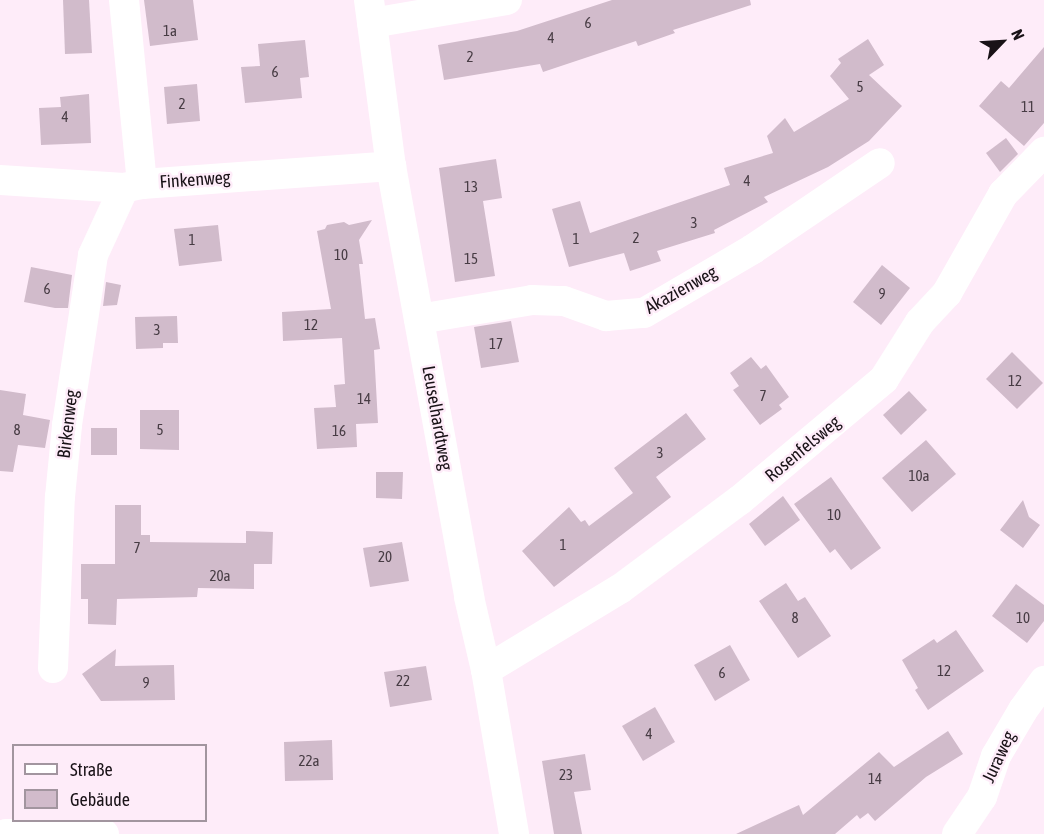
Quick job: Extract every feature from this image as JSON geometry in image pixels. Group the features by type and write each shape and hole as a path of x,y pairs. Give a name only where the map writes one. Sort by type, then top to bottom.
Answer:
{"street":[{"path":"124,0 133,186"},
{"path":"371,12 507,0"},
{"name":"Leuselhardtweg","path":"371,12 391,166 469,597 486,670 514,834"},
{"name":"Rosenfelsweg","path":"486,670 630,582 740,500 884,379 920,322 947,293 1003,195 1044,152"},
{"name":"Akazienweg","path":"418,319 531,300 564,301 606,316 644,313 753,249 880,163"},
{"name":"Finkenweg","path":"0,180 133,186 391,166"},
{"name":"Birkenweg","path":"53,668 60,497 67,424 93,255 133,186"},
{"name":"Juraweg","path":"957,834 982,797 996,756 1023,710 1044,681"},
{"path":"6,834 104,834"}],"building":[{"path":"63,0 89,0 92,53 65,54"},
{"path":"144,0 193,0 198,40 150,46"},
{"path":"612,0 750,0 751,5 673,30 675,33 638,46 636,41 543,72 540,64 444,80 438,45 517,31"},
{"path":"868,39 884,65 869,75 902,106 869,141 828,167 764,197 768,202 714,230 715,233 657,251 661,261 630,271 624,253 569,267 552,209 580,201 590,233 730,185 724,168 773,153 767,136 785,118 794,132 849,99 830,76 841,63 838,59"},
{"path":"305,40 309,77 300,78 302,98 245,103 241,67 260,66 258,44"},
{"path":"1044,47 1044,123 1024,146 979,106 1001,81 1009,88"},
{"path":"197,84 200,121 167,124 164,87"},
{"path":"89,94 91,143 41,145 39,108 61,107 60,97"},
{"path":"1006,138 1018,154 1000,172 986,153"},
{"path":"496,159 502,198 483,201 495,276 455,282 439,168"},
{"path":"372,220 359,240 363,264 359,264 365,319 375,318 380,349 374,350 378,423 356,424 357,447 317,449 314,408 336,407 334,385 345,384 342,338 283,341 282,312 331,309 317,231 325,229 327,225 344,222 349,225"},
{"path":"218,225 222,261 179,266 174,229"},
{"path":"882,265 910,288 881,325 853,302"},
{"path":"31,267 72,275 68,308 24,302"},
{"path":"106,282 121,285 117,305 103,306"},
{"path":"177,316 178,343 163,343 163,348 136,349 135,317"},
{"path":"511,321 519,362 481,368 474,327"},
{"path":"1012,352 1043,383 1017,409 986,379"},
{"path":"751,357 761,369 766,365 789,397 779,405 782,409 760,425 733,390 739,386 730,373"},
{"path":"0,390 26,394 23,415 50,420 45,448 18,445 13,472 0,471"},
{"path":"909,391 927,410 901,435 883,415"},
{"path":"140,410 179,410 179,450 140,449"},
{"path":"686,413 706,439 656,477 671,497 554,587 522,551 569,507 581,522 585,520 589,526 633,493 614,468"},
{"path":"91,428 117,428 117,455 91,455"},
{"path":"926,440 956,474 912,512 882,478"},
{"path":"376,472 403,472 402,499 376,498"},
{"path":"831,477 881,548 851,570 835,549 830,553 794,504"},
{"path":"783,496 800,520 765,546 749,524"},
{"path":"1023,500 1029,517 1040,525 1023,548 1000,530"},
{"path":"115,505 141,505 141,535 150,535 150,542 246,543 246,531 273,532 272,564 254,564 254,589 198,588 197,597 117,599 116,625 88,624 88,599 81,599 81,564 115,564"},
{"path":"402,542 409,581 370,587 363,548"},
{"path":"786,583 798,601 805,597 831,636 798,658 759,601"},
{"path":"1016,584 1044,605 1044,621 1027,643 992,616"},
{"path":"956,630 984,671 928,710 915,690 918,688 902,660 934,639 937,643"},
{"path":"730,645 750,680 715,701 694,665"},
{"path":"116,649 115,666 174,665 175,700 101,701 82,674"},
{"path":"426,666 432,700 390,707 384,672"},
{"path":"655,707 675,742 643,761 622,726"},
{"path":"948,731 963,754 926,777 875,821 868,813 860,819 857,815 835,834 736,834 799,805 803,815 879,752 894,767"},
{"path":"332,740 333,780 285,781 284,742"},
{"path":"585,754 591,790 574,792 582,834 554,834 542,761"}]}
